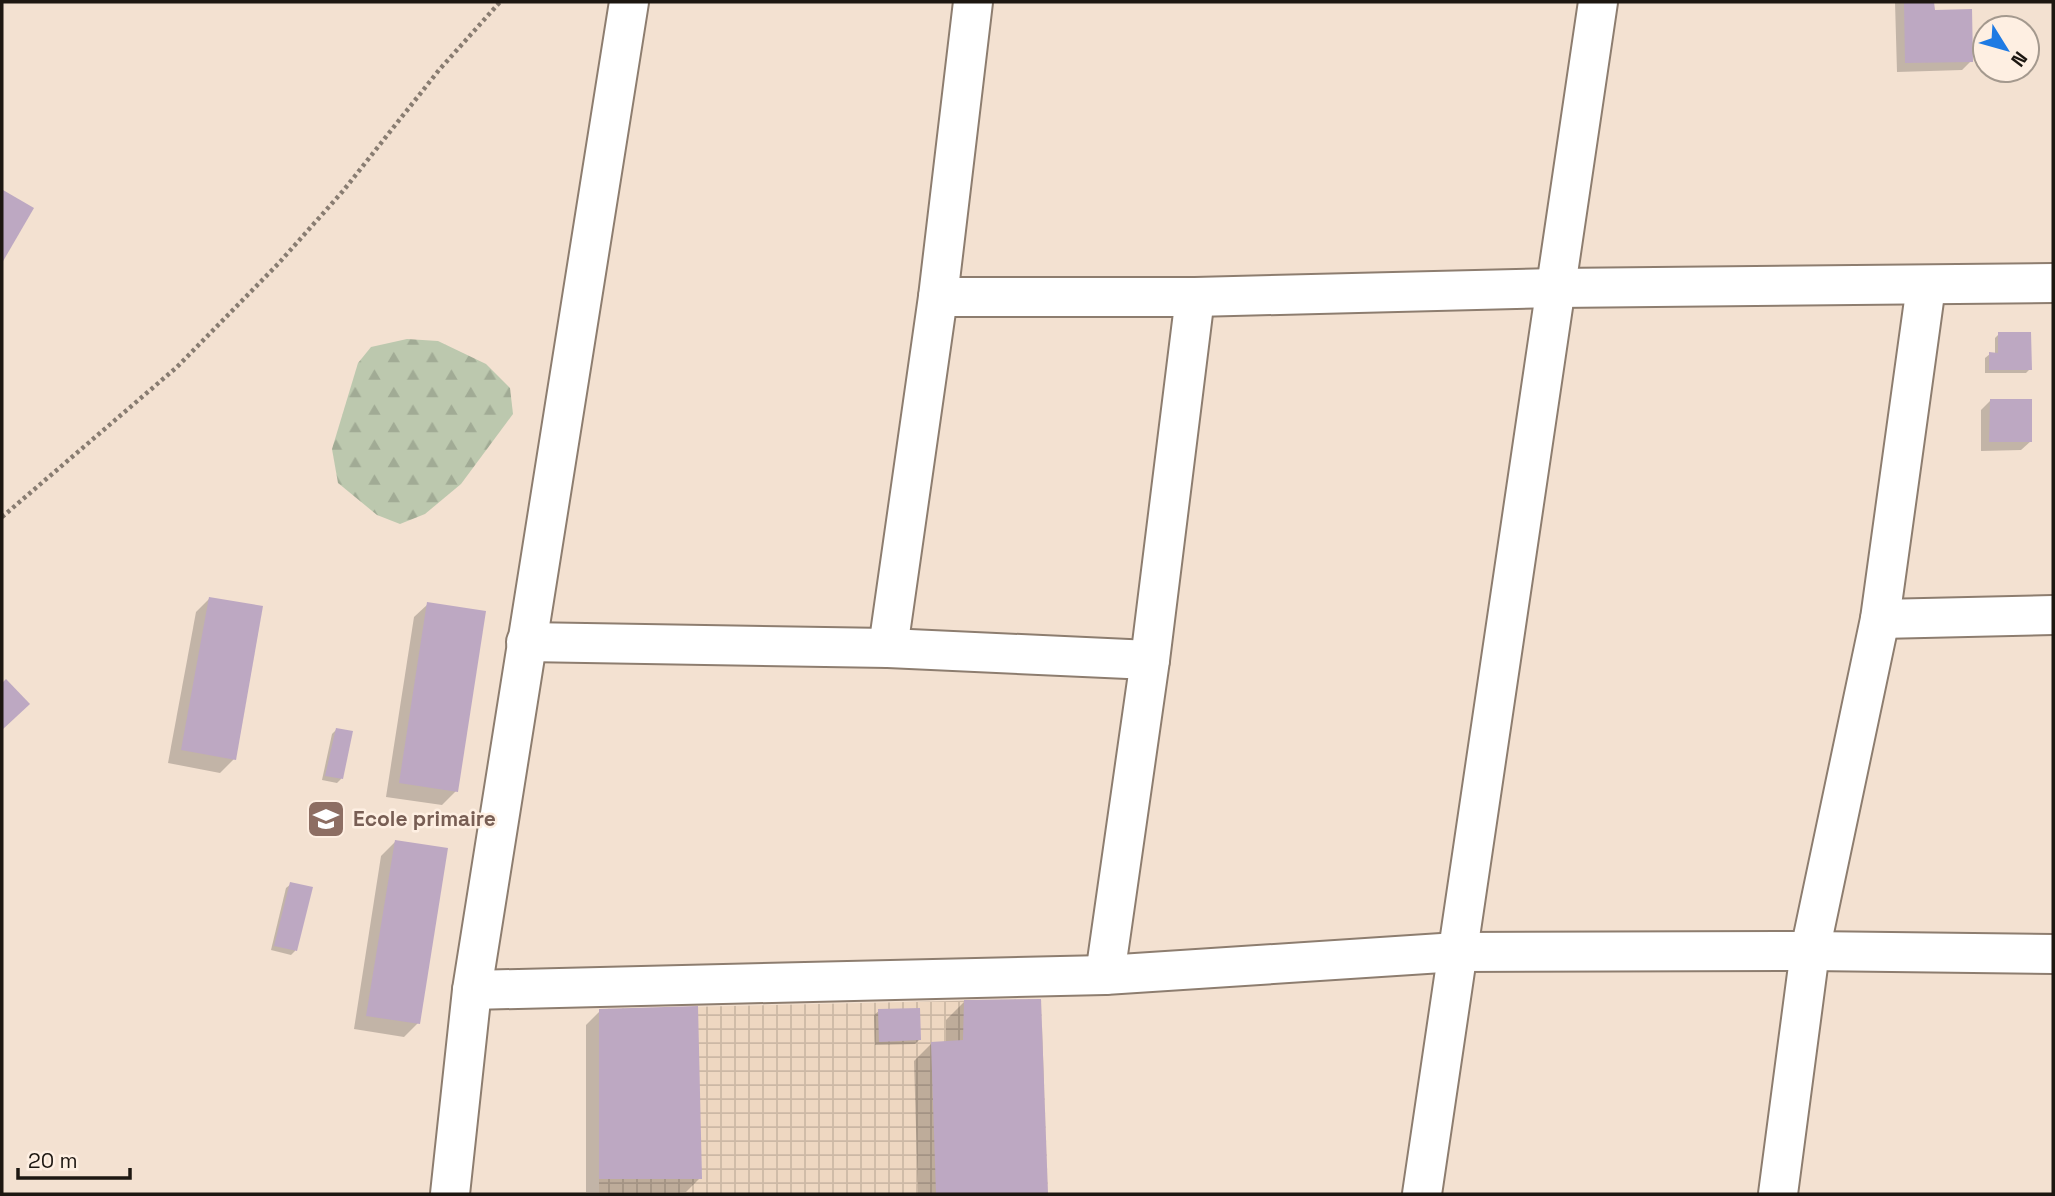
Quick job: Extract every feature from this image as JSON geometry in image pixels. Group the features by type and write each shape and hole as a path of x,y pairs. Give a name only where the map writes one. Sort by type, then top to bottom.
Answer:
{"street":[{"path":"450,1194 472,990 629,2"},
{"path":"888,649 938,297 974,2"},
{"path":"1422,1194 1598,2"},
{"path":"938,297 1195,297 1556,288 2053,283"},
{"path":"1778,1194 1810,951 1880,620 1926,286"},
{"path":"1105,975 1150,660 1195,297"},
{"path":"1880,620 2053,615"},
{"path":"526,642 888,649 1150,660"},
{"path":"472,990 1105,975 1457,953 1810,951 2053,954"}],"path":[{"path":"2,517 177,367 278,264 343,191 439,70 500,2"}],"shaded area":[{"path":"1041,999 1048,1194 599,1194 599,1009"}],"green space":[{"path":"407,339 438,341 486,364 510,388 513,414 461,484 425,514 400,524 377,515 338,483 332,449 358,363 371,347"}],"building":[{"path":"1904,2 1934,2 1935,10 1972,9 1971,62 1905,63"},
{"path":"3,190 34,208 2,263 2,193"},
{"path":"1998,332 2031,332 2032,370 1989,370 1989,352 1998,353"},
{"path":"1990,399 2032,399 2032,442 1989,442"},
{"path":"209,597 263,606 236,760 181,750"},
{"path":"427,602 486,611 458,792 399,783"},
{"path":"6,679 30,704 2,730 2,683"},
{"path":"336,728 353,731 343,779 325,776"},
{"path":"395,840 448,848 420,1024 366,1016"},
{"path":"290,882 313,887 297,951 274,946"},
{"path":"1041,999 1048,1194 936,1194 931,1042 963,1040 964,1000"},
{"path":"698,1006 702,1179 599,1179 599,1009"},
{"path":"920,1008 921,1040 879,1042 878,1009"}],"place":[{"name":"Ecole primaire","path":"326,819"}]}
